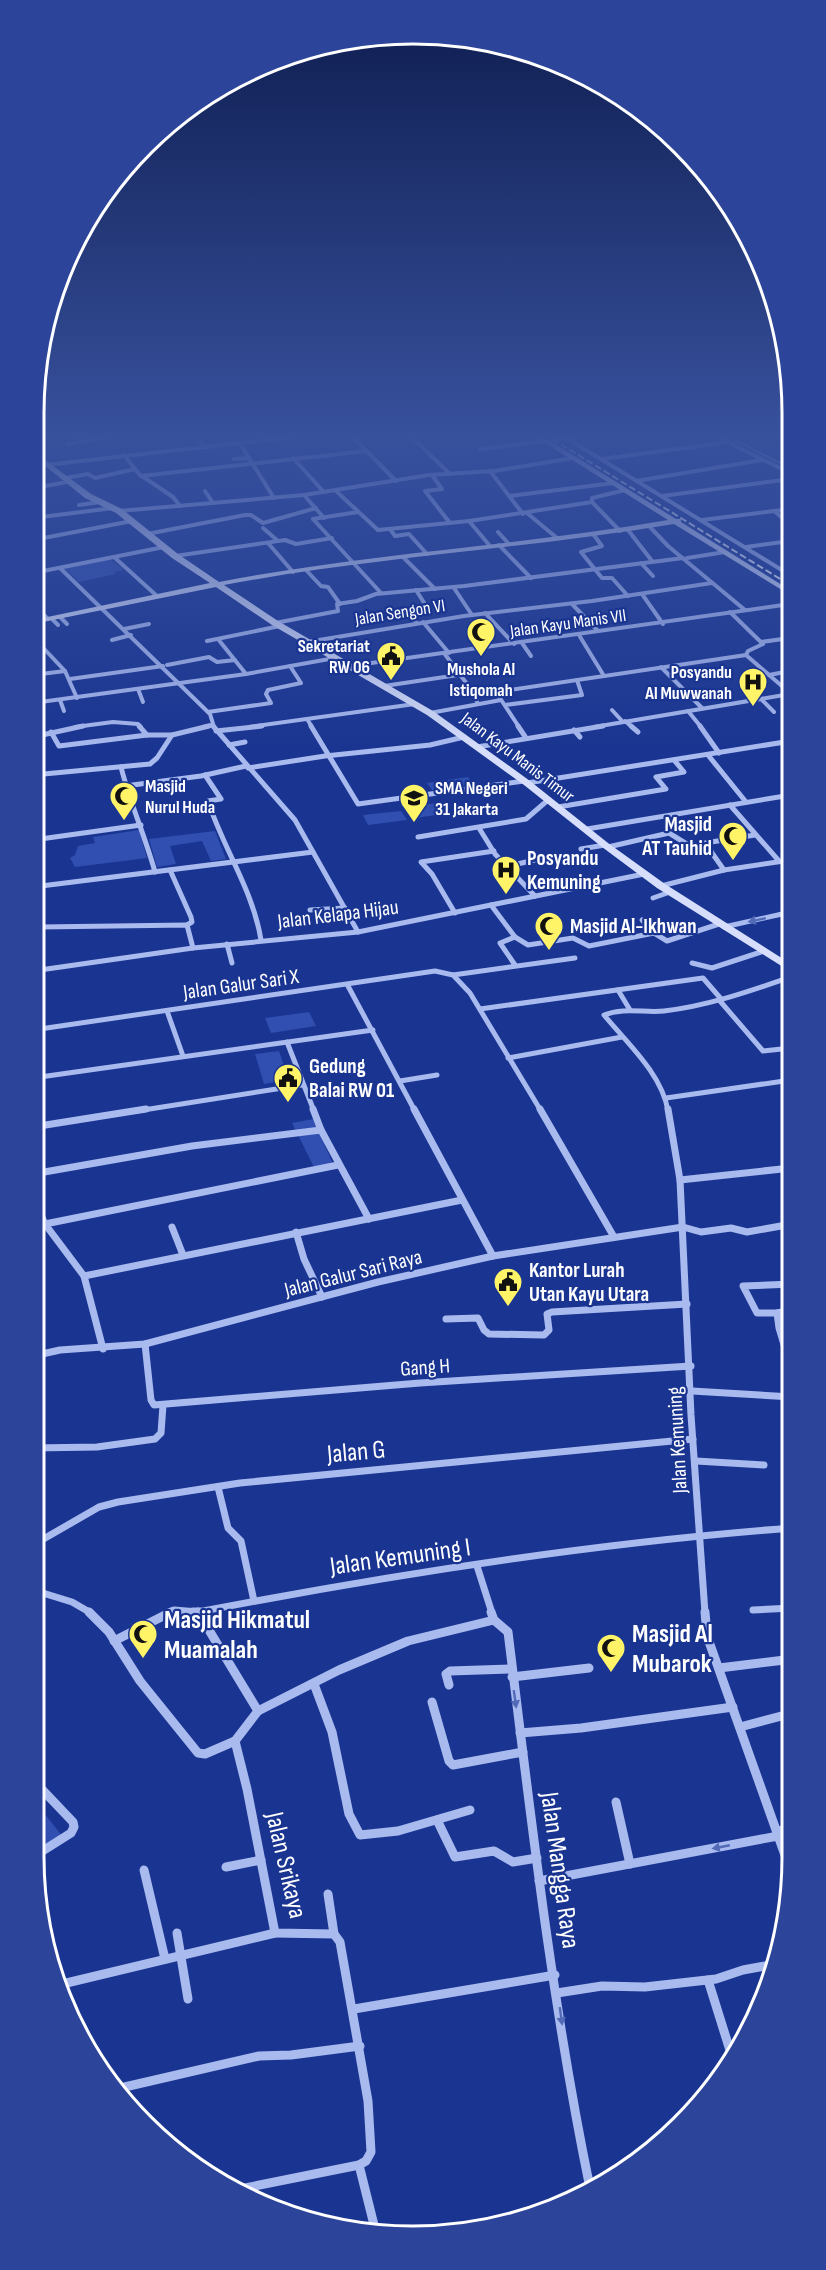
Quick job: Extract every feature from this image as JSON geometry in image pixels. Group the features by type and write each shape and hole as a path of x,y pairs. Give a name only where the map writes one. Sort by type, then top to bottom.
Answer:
{"street":[{"name":"Jalan Kayu Manis Timur","path":"155,540 175,556 278,625 310,641 430,713 526,782 640,875 782,964"},
{"path":"175,556 285,540 296,544 320,540"},
{"path":"334,540 356,563 365,578 381,593"},
{"path":"414,540 427,554"},
{"path":"485,540 490,546"},
{"path":"505,540 508,544"},
{"path":"44,621 217,583 427,554 442,555 541,540"},
{"path":"597,540 602,546 581,552 602,578 612,578 628,596"},
{"path":"633,540 652,561"},
{"path":"665,540 745,610"},
{"path":"707,540 782,587"},
{"path":"734,540 782,569"},
{"path":"746,547 782,542"},
{"path":"268,543 293,572"},
{"path":"499,545 531,578"},
{"path":"44,571 164,547"},
{"path":"207,641 337,612 339,611 336,605 381,593 454,588 725,552"},
{"path":"114,557 157,596"},
{"path":"404,557 435,589"},
{"path":"641,563 653,576"},
{"path":"60,568 165,665 179,683 208,712 212,717 212,725 293,817 306,836 358,932"},
{"path":"306,570 321,586 328,587 340,604"},
{"name":"Jalan Sengon VI","path":"310,641 485,613 572,604 712,583"},
{"path":"454,588 472,615"},
{"path":"416,590 428,609 412,612 416,623"},
{"path":"642,594 663,624"},
{"path":"572,604 598,631"},
{"name":"Jalan Kayu Manis VII","path":"350,666 663,624 782,605"},
{"path":"44,612 55,620 67,624"},
{"path":"526,738 496,692 746,655 748,651 763,645 730,612"},
{"path":"485,613 514,644"},
{"path":"423,622 473,692 477,702"},
{"path":"124,629 149,624"},
{"path":"112,640 131,635"},
{"path":"579,635 604,676"},
{"path":"218,639 246,674"},
{"path":"761,642 782,639"},
{"path":"522,643 531,656"},
{"path":"44,648 66,671 77,698"},
{"path":"746,655 782,686"},
{"path":"70,679 209,657 217,662 235,660"},
{"path":"44,702 246,674 335,658"},
{"path":"208,712 271,703 266,694 268,690 301,683 290,666"},
{"path":"661,667 702,708"},
{"path":"44,674 66,671"},
{"path":"769,675 782,673"},
{"path":"384,686 459,675"},
{"path":"505,705 582,695 577,680"},
{"path":"138,689 143,702"},
{"path":"477,747 782,695"},
{"path":"761,699 774,712"},
{"path":"60,700 64,711"},
{"path":"430,713 477,702 501,700"},
{"path":"216,730 415,704"},
{"path":"612,710 638,732"},
{"path":"688,711 702,726 706,737 719,753"},
{"path":"307,719 346,790 358,804 526,782 782,742"},
{"path":"44,734 127,722 138,724 147,735"},
{"path":"51,732 59,746 147,735 172,735 212,725"},
{"path":"574,730 580,737"},
{"path":"44,774 153,762 172,735"},
{"path":"125,786 328,755 430,745 464,737"},
{"path":"229,745 245,742"},
{"path":"708,755 746,802"},
{"path":"558,807 666,789 656,777 684,772 674,760"},
{"path":"121,767 125,786 141,825 155,872"},
{"path":"205,775 221,799 208,801 220,836 251,897 261,940"},
{"path":"586,829 782,796"},
{"path":"418,837 526,819 548,800"},
{"path":"730,805 779,861"},
{"path":"44,838 141,825"},
{"path":"479,828 481,835 535,896"},
{"path":"581,849 669,833 690,846 755,835"},
{"path":"705,845 724,870"},
{"path":"454,913 432,874 421,862 494,850"},
{"path":"44,886 314,852"},
{"path":"509,866 556,855"},
{"path":"653,898 665,889 724,870 782,861"},
{"path":"44,927 187,925 192,922 191,917 171,870"},
{"name":"Jalan Kelapa Hijau","path":"44,968 226,944 358,932 640,875"},
{"path":"491,906 515,937 528,945 573,938 589,946 654,933"},
{"path":"310,910 345,908"},
{"path":"642,920 654,933 667,940 782,914"},
{"path":"187,925 193,948"},
{"path":"515,937 500,943 515,965"},
{"path":"226,944 232,963"},
{"path":"692,963 712,968 761,952"},
{"name":"Jalan Galur Sari X","path":"44,1028 348,986 430,972 440,971 453,975 575,958"},
{"path":"453,975 470,993 480,1009 560,1141 614,1237"},
{"path":"480,1009 703,978 763,1052 782,1049"},
{"path":"618,990 630,1010 661,1012 721,1000 782,980"},
{"path":"348,986 494,1256"},
{"name":"Jalan Kemuning","path":"630,1010 604,1014 650,1070 666,1098 680,1180 693,1439 707,1636 782,1846"},
{"path":"167,1011 183,1056"},
{"path":"44,1076 373,1030"},
{"path":"508,1058 622,1037"},
{"path":"287,1042 321,1130 369,1219"},
{"path":"400,1081 437,1075"},
{"path":"666,1098 782,1081"},
{"path":"44,1125 302,1085"},
{"path":"44,1172 192,1146 321,1130"},
{"path":"103,1349 84,1276 45,1224 338,1165"},
{"path":"680,1180 782,1169"},
{"path":"84,1276 462,1200"},
{"name":"Jalan Galur Sari Raya","path":"44,1354 145,1344 322,1297 494,1256 682,1227 700,1232 731,1228 747,1232 782,1226"},
{"path":"172,1227 183,1255"},
{"path":"296,1232 304,1259 322,1297"},
{"path":"782,1284 743,1286 758,1313 782,1312"},
{"path":"446,1319 478,1318 484,1330 489,1334 544,1335 549,1330 547,1314 552,1312 687,1304"},
{"path":"777,1313 782,1338"},
{"path":"44,1448 96,1447 155,1439 161,1433 163,1405 154,1405 151,1400 145,1344"},
{"name":"Gang H","path":"163,1405 420,1383 691,1366"},
{"path":"692,1391 782,1396"},
{"name":"Jalan G","path":"44,1539 90,1512 109,1504 218,1487 693,1439"},
{"path":"696,1461 764,1465"},
{"path":"218,1487 228,1528 241,1541 254,1601"},
{"name":"Jalan Kemuning I","path":"114,1641 174,1610 198,1612 360,1581 700,1535 782,1529"},
{"name":"Jalan Mangga Raya","path":"477,1566 494,1620 508,1632 539,1881 555,1975 572,2100 589,2182"},
{"path":"44,1593 78,1604 94,1617 114,1641 148,1692 176,1722 198,1753 205,1754 235,1741 258,1711 348,1666 408,1641 494,1620"},
{"path":"753,1610 782,1609"},
{"path":"198,1612 258,1711"},
{"path":"719,1668 782,1660"},
{"path":"449,1685 446,1674 450,1671 512,1673 589,1668"},
{"path":"314,1684 332,1732 347,1802 356,1830 360,1834 374,1835 470,1810"},
{"path":"432,1702 449,1761 453,1765 523,1752"},
{"path":"520,1732 581,1728 733,1707"},
{"path":"740,1727 782,1716"},
{"name":"Jalan Srikaya","path":"235,1741 275,1933 321,1932 334,1934 340,1942 354,2009 368,2102 371,2152 366,2161 359,2165"},
{"path":"44,1792 73,1822 74,1827 71,1833 44,1850"},
{"path":"616,1802 630,1864"},
{"path":"437,1820 455,1857 494,1851 513,1862 537,1858"},
{"path":"539,1881 782,1833"},
{"path":"226,1867 261,1860"},
{"path":"144,1870 165,1959"},
{"path":"328,1893 334,1934"},
{"path":"177,1933 188,1999"},
{"path":"66,1983 275,1933"},
{"path":"557,1993 602,1986 645,1987 708,1980 766,1966"},
{"path":"354,2009 555,1975"},
{"path":"708,1980 729,2048"},
{"path":"125,2088 259,2056 291,2055 360,2046"},
{"path":"249,2187 359,2165 374,2224"}],"shaded area":[{"path":"110,559 124,570 114,572 116,574 79,582 64,568"},
{"path":"468,777 473,784 432,790 427,783"},
{"path":"443,802 449,813 416,818 409,807"},
{"path":"401,811 407,820 368,825 363,815"},
{"path":"139,830 147,858 75,867 70,858 75,855 78,846 95,843 93,837"},
{"path":"215,831 226,859 211,861 202,841 170,846 176,864 157,867 149,839"},
{"path":"309,1012 316,1026 271,1033 265,1018"},
{"path":"279,1051 289,1080 264,1084 255,1054"},
{"path":"313,1119 333,1164 314,1167 292,1123"},
{"path":"44,1813 63,1837 44,1848"}],"railway":[{"path":"717,540 782,580"}],"place":[{"name":"Mushola Al Istiqomah","path":"481,658"},
{"name":"Sekretariat RW 06","path":"391,682"},
{"name":"Posyandu Al Muwwanah","path":"753,708"},
{"name":"Masjid Nurul Huda","path":"124,822"},
{"name":"SMA Negeri 31 Jakarta","path":"414,824"},
{"name":"Masjid AT Tauhid","path":"733,862"},
{"name":"Posyandu Kemuning","path":"506,896"},
{"name":"Masjid Al-Ikhwan","path":"549,952"},
{"name":"Gedung Balai RW 01","path":"288,1104"},
{"name":"Kantor Lurah Utan Kayu Utara","path":"508,1308"},
{"name":"Masjid Hikmatul Muamalah","path":"143,1660"},
{"name":"Masjid Al Mubarok","path":"611,1674"}]}
